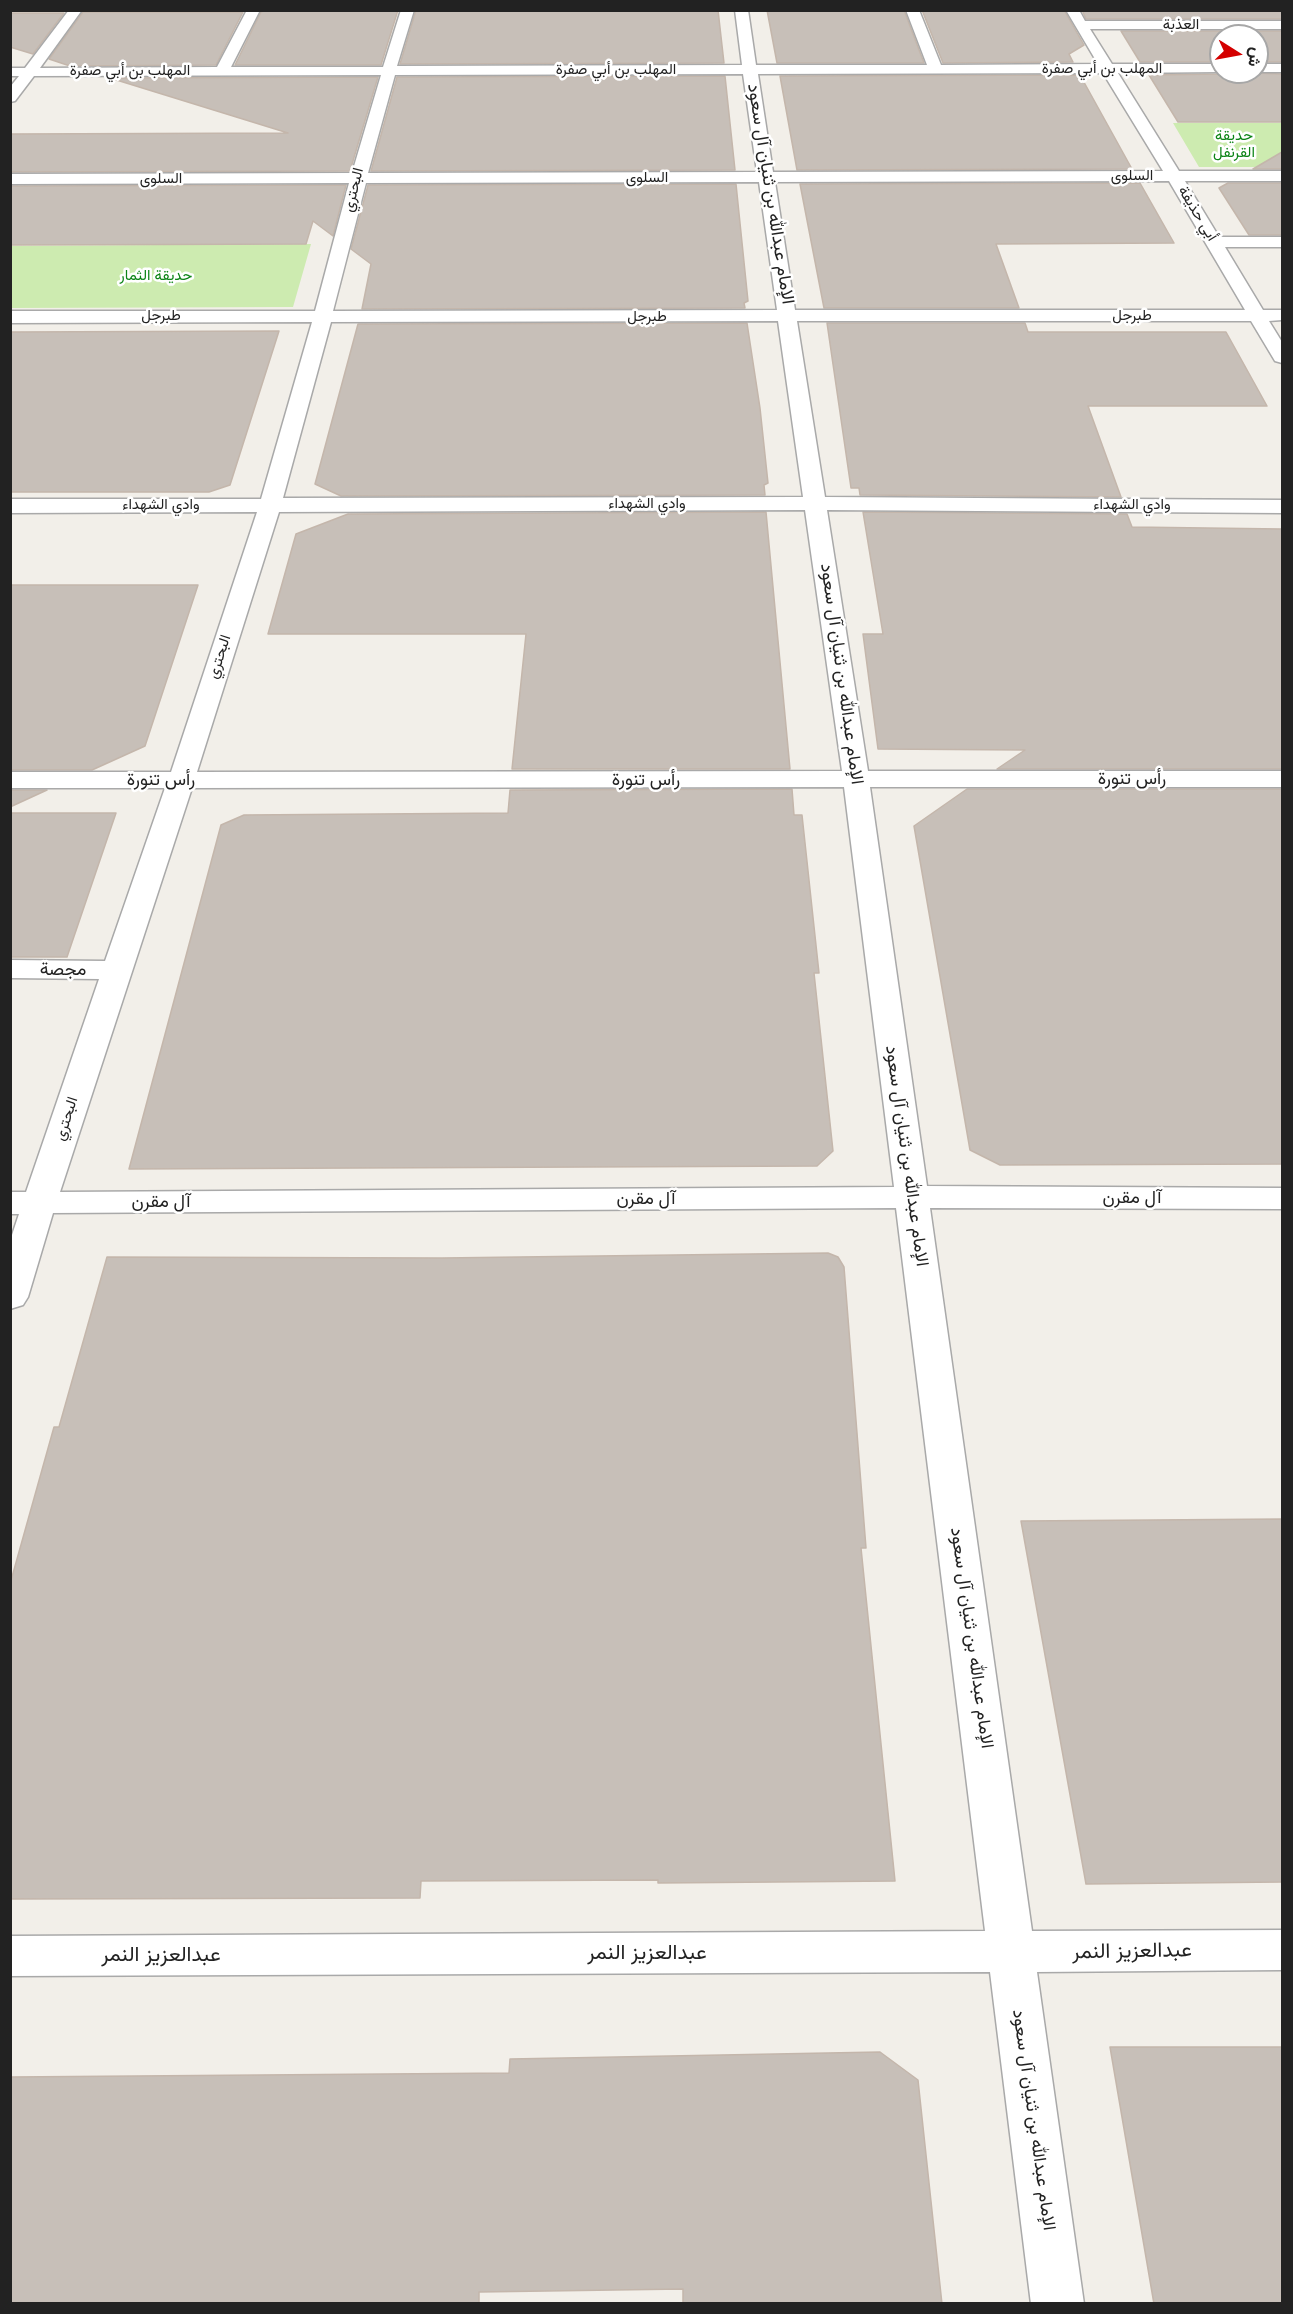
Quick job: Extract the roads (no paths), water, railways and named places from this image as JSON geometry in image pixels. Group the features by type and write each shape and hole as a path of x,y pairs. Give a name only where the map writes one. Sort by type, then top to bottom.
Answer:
{"street":[{"path":"10,98 76,10"},
{"path":"222,71 254,10"},
{"name":"البحتري","path":"10,1297 25,1203 116,970 271,505 323,316 357,179 387,71 408,10"},
{"name":"الإمام عبدالله بن ثنيان آل سعود","path":"741,10 789,317 856,779 1012,1953 1021,2040 1058,2304"},
{"path":"912,10 936,69"},
{"name":"العذبة","path":"1076,18 1282,25"},
{"name":"أبي حذيفة","path":"1076,18 1282,357"},
{"name":"المهلب بن أبي صفرة","path":"10,72 1209,68"},
{"name":"السلوى","path":"10,179 1282,176"},
{"path":"1214,242 1282,242"},
{"name":"طبرجل","path":"10,317 1282,315"},
{"name":"وادي الشهداء","path":"10,506 816,503 1282,506"},
{"name":"رأس تنورة","path":"10,780 1282,779"},
{"name":"مجصة","path":"10,969 116,970"},
{"name":"آل مقرن","path":"25,1203 913,1197 1282,1198"},
{"name":"عبدالعزيز النمر","path":"10,1956 1282,1950"}],"park label":[{"name":"حديقة القرنفل","path":"1234,144"},
{"name":"حديقة الثمار","path":"156,276"}]}
